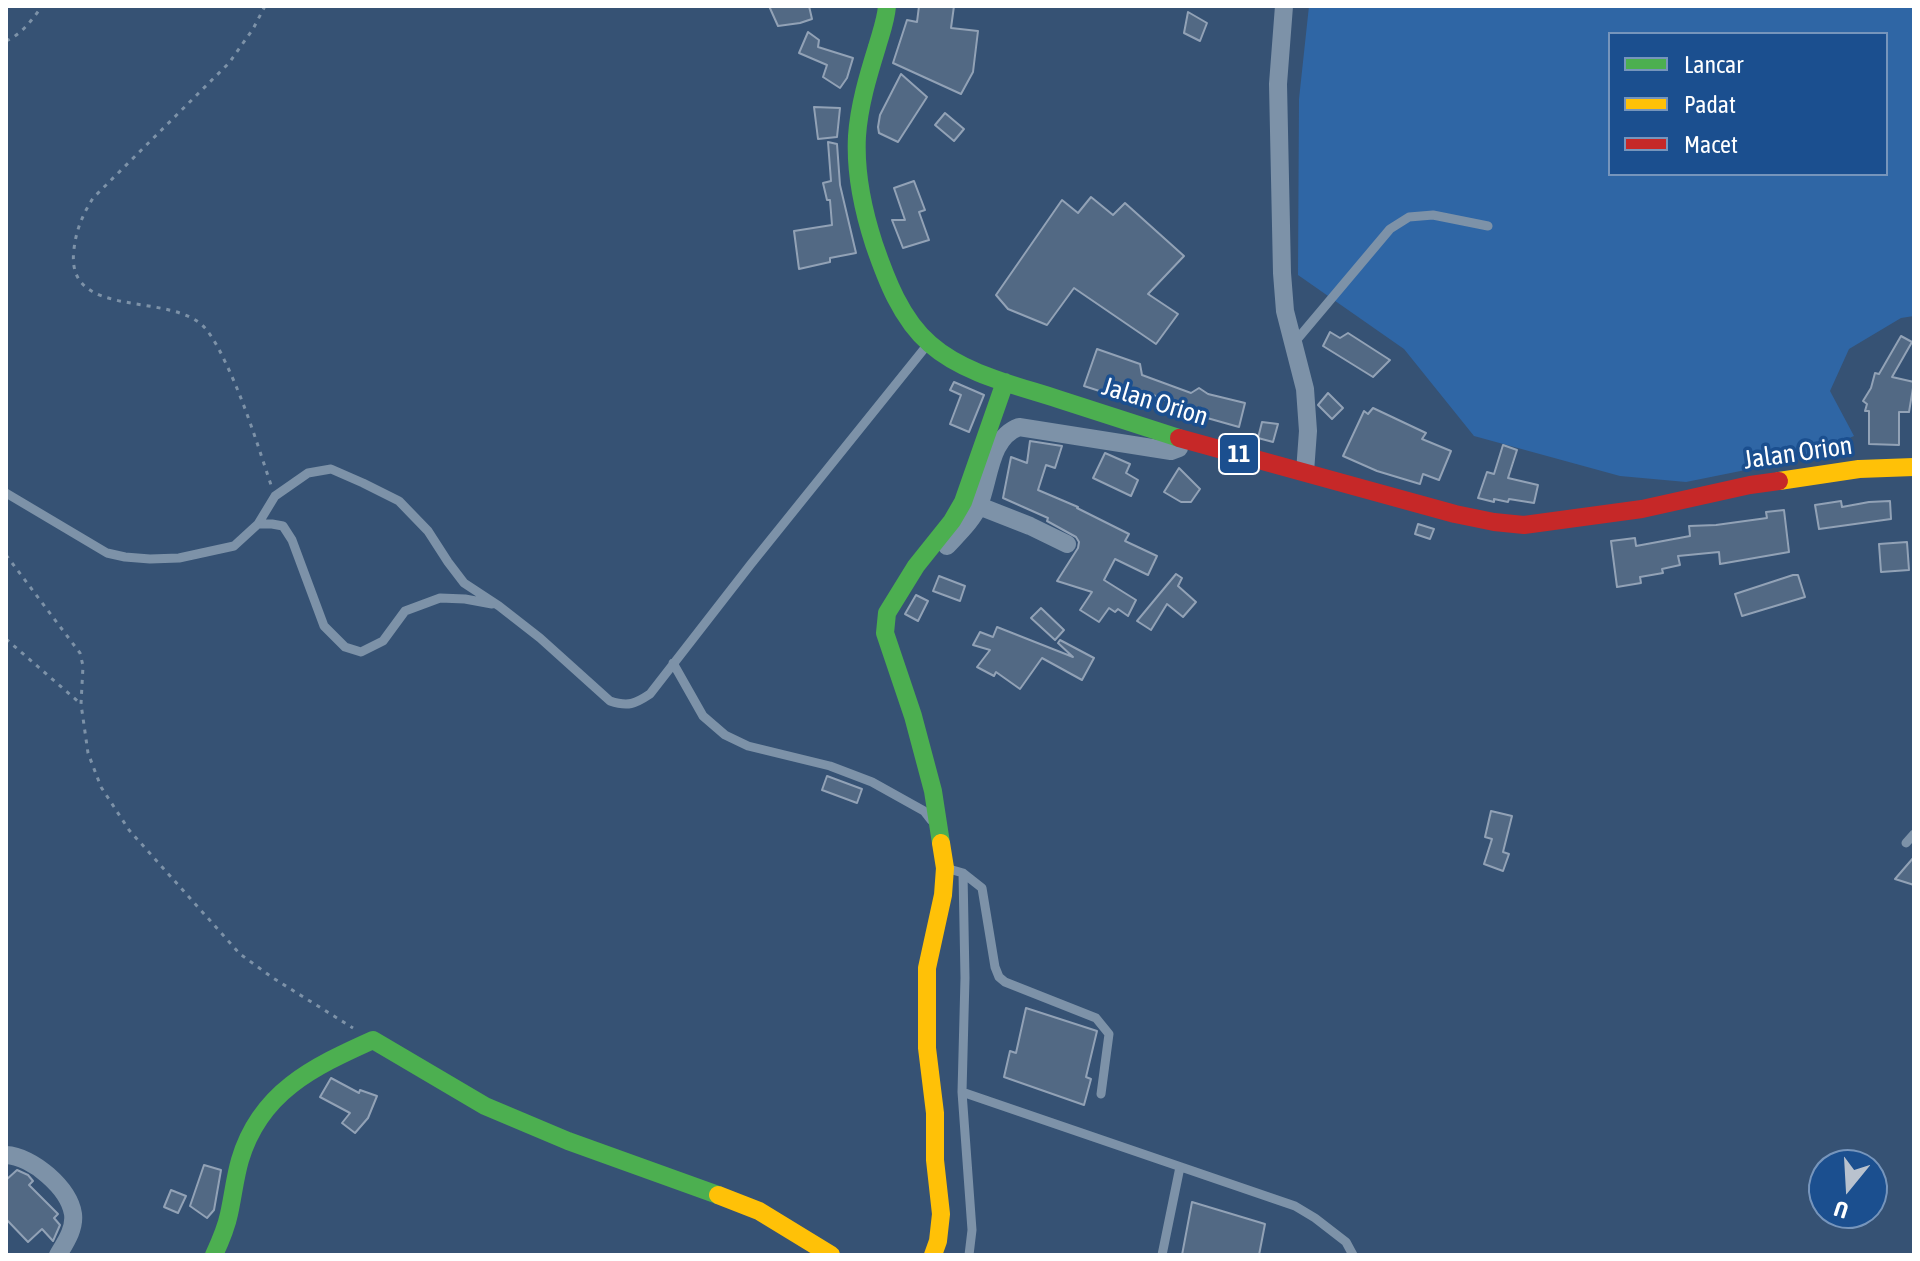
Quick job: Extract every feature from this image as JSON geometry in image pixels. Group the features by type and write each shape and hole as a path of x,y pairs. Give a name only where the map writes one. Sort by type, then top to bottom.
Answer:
{"main road":[{"name":"Jalan Orion","path":"887,6 857,122 859,179 887,279 908,319 929,344 959,362 1005,382 1193,442 1494,522 1524,525 1642,509 1750,485 1859,469 1914,467"},
{"path":"933,1255 941,1214 935,1160 935,1113 927,1048 927,968 943,895 954,870 940,833 933,791 913,716 885,633 887,613 897,595 963,502 1005,382"},
{"path":"214,1255 226,1227 246,1141 267,1105 287,1085 332,1058 373,1040 485,1106 568,1141 759,1211 831,1255"}],"street":[{"path":"1284,6 1278,84 1282,273 1285,311 1305,389 1308,431 1305,472"},
{"path":"916,566 937,557 979,506 993,458 1002,438 1010,430 1019,427 1171,451 1193,442"},
{"path":"979,506 1067,544"},
{"path":"6,1155 31,1161 64,1194 73,1213 72,1227 58,1255"}],"lane":[{"path":"1294,343 1390,229 1409,217 1433,215 1488,226"},
{"path":"6,493 107,553 150,559 179,558 234,546 258,524 275,496 308,473 331,469 399,501 428,531 464,583 540,638 610,701 624,706 650,694 929,344"},
{"path":"258,524 283,526 292,540 324,626 345,647 361,652 383,641 405,611 440,598 499,606"},
{"path":"673,663 703,716 725,735 748,746 830,766 872,782 924,811 940,833"},
{"path":"1906,843 1914,834"},
{"path":"954,870 965,978 962,1092 972,1230 969,1255"},
{"path":"954,870 982,888 999,977 1096,1018 1109,1034 1101,1094"},
{"path":"962,1092 1295,1206 1346,1242 1353,1255"},
{"path":"1162,1255 1180,1167"}],"path":[{"path":"6,41 30,24 42,6"},
{"path":"265,6 229,63 93,198 81,217 72,262 76,277 88,291 178,311 203,325 238,390 275,496"},
{"path":"6,555 80,653 83,666 81,704 88,753 101,787 129,830 240,954 373,1040"},
{"path":"6,639 81,704"}],"shaded area":[{"path":"1309,6 1914,6 1914,316 1901,318 1849,349 1830,391 1854,436 1800,459 1686,482 1620,476 1474,436 1404,349 1298,275 1299,99"}],"building":[{"path":"769,6 809,6 812,19 778,26"},
{"path":"919,6 954,6 951,28 978,31 973,72 961,94 893,63 907,20 917,22"},
{"path":"1188,12 1207,23 1200,41 1184,33"},
{"path":"808,32 819,40 818,47 853,58 847,78 840,88 823,77 827,65 799,53"},
{"path":"901,74 927,97 898,142 879,133 878,127 880,115"},
{"path":"814,107 840,108 837,137 818,139"},
{"path":"945,113 964,129 954,141 935,125"},
{"path":"828,142 837,144 840,185 856,253 799,269 794,231 832,225 830,200 827,200 823,183 831,181"},
{"path":"914,181 925,210 919,212 929,240 903,248 892,220 905,220 894,188"},
{"path":"1091,197 1113,215 1125,203 1184,256 1148,294 1178,314 1156,344 1074,288 1047,325 1008,309 996,295 1062,200 1078,213"},
{"path":"1330,332 1340,338 1348,333 1390,360 1373,377 1323,346"},
{"path":"1901,336 1912,342 1892,377 1914,382 1909,412 1899,412 1899,445 1869,444 1869,411 1865,411 1867,404 1863,401 1875,373 1879,374"},
{"path":"1097,349 1140,364 1142,375 1191,393 1199,388 1208,394 1245,403 1239,427 1200,416 1198,422 1187,417 1184,407 1153,395 1149,407 1084,386"},
{"path":"954,382 984,395 969,432 950,424 961,395 950,390"},
{"path":"1328,393 1343,408 1332,419 1318,405"},
{"path":"1373,408 1426,433 1422,439 1451,451 1439,480 1423,474 1420,484 1377,471 1343,456 1364,411 1368,414"},
{"path":"1262,422 1278,424 1273,442 1258,438"},
{"path":"1030,441 1062,446 1055,468 1046,465 1038,490 1129,534 1125,541 1157,556 1148,575 1115,559 1104,580 1136,600 1128,616 1118,609 1115,612 1109,608 1099,622 1080,610 1092,592 1057,581 1078,548 1076,537 1047,521 1048,518 1003,498 1011,457 1027,463"},
{"path":"1503,445 1517,450 1508,478 1538,485 1534,503 1509,499 1508,502 1494,499 1494,502 1478,498 1487,472 1494,474"},
{"path":"1105,453 1130,464 1126,473 1138,480 1131,496 1093,478"},
{"path":"1179,468 1200,489 1191,502 1181,502 1164,492"},
{"path":"1841,501 1842,507 1890,501 1891,519 1819,529 1815,505"},
{"path":"1784,510 1789,552 1720,564 1719,552 1678,556 1680,565 1662,569 1663,573 1640,577 1641,583 1617,587 1611,541 1635,538 1636,546 1690,536 1689,526 1767,518 1766,512"},
{"path":"1418,524 1434,529 1430,539 1415,534"},
{"path":"1907,542 1909,570 1881,572 1879,544"},
{"path":"1176,574 1182,578 1178,586 1196,602 1183,617 1167,604 1151,630 1137,621"},
{"path":"1798,575 1805,597 1742,616 1735,594"},
{"path":"939,576 965,586 960,601 933,591"},
{"path":"916,595 928,601 918,621 905,614"},
{"path":"1041,608 1064,630 1055,640 1031,618"},
{"path":"997,627 1073,657 1058,643 1060,640 1094,658 1082,680 1042,658 1020,689 996,672 994,676 977,667 990,650 973,645 980,632 993,637"},
{"path":"827,776 862,789 857,803 822,790"},
{"path":"1491,811 1512,816 1503,852 1509,854 1503,871 1484,864 1492,839 1485,837"},
{"path":"1914,857 1914,885 1895,879"},
{"path":"1026,1008 1097,1031 1086,1077 1091,1079 1084,1105 1004,1077 1010,1051 1016,1053"},
{"path":"331,1078 359,1093 360,1090 377,1096 368,1118 355,1133 342,1123 350,1113 320,1097"},
{"path":"204,1165 221,1170 214,1210 207,1218 190,1206"},
{"path":"17,1170 28,1175 33,1181 29,1185 58,1214 54,1218 60,1225 53,1241 42,1229 28,1242 6,1219 6,1180"},
{"path":"171,1190 186,1196 178,1213 164,1207"},
{"path":"1192,1202 1265,1224 1259,1255 1182,1255"}],"traffic: fast":[{"path":"887,6 860,114 857,163 863,204 874,244 889,284 911,323 943,354 974,371 1179,438"},
{"path":"941,843 933,791 913,716 885,633 887,613 916,566 963,502 1005,382"},
{"path":"214,1255 228,1220 240,1160 261,1116 275,1099 310,1072 373,1040 485,1106 568,1141 718,1195"}],"traffic: slow":[{"path":"1779,481 1859,469 1914,467"},
{"path":"933,1255 941,1214 935,1160 935,1113 927,1048 927,968 943,895 945,868 941,843"},
{"path":"718,1195 759,1211 831,1255"}],"traffic: jam":[{"path":"1179,438 1455,514 1524,525 1642,509 1779,481"}]}
